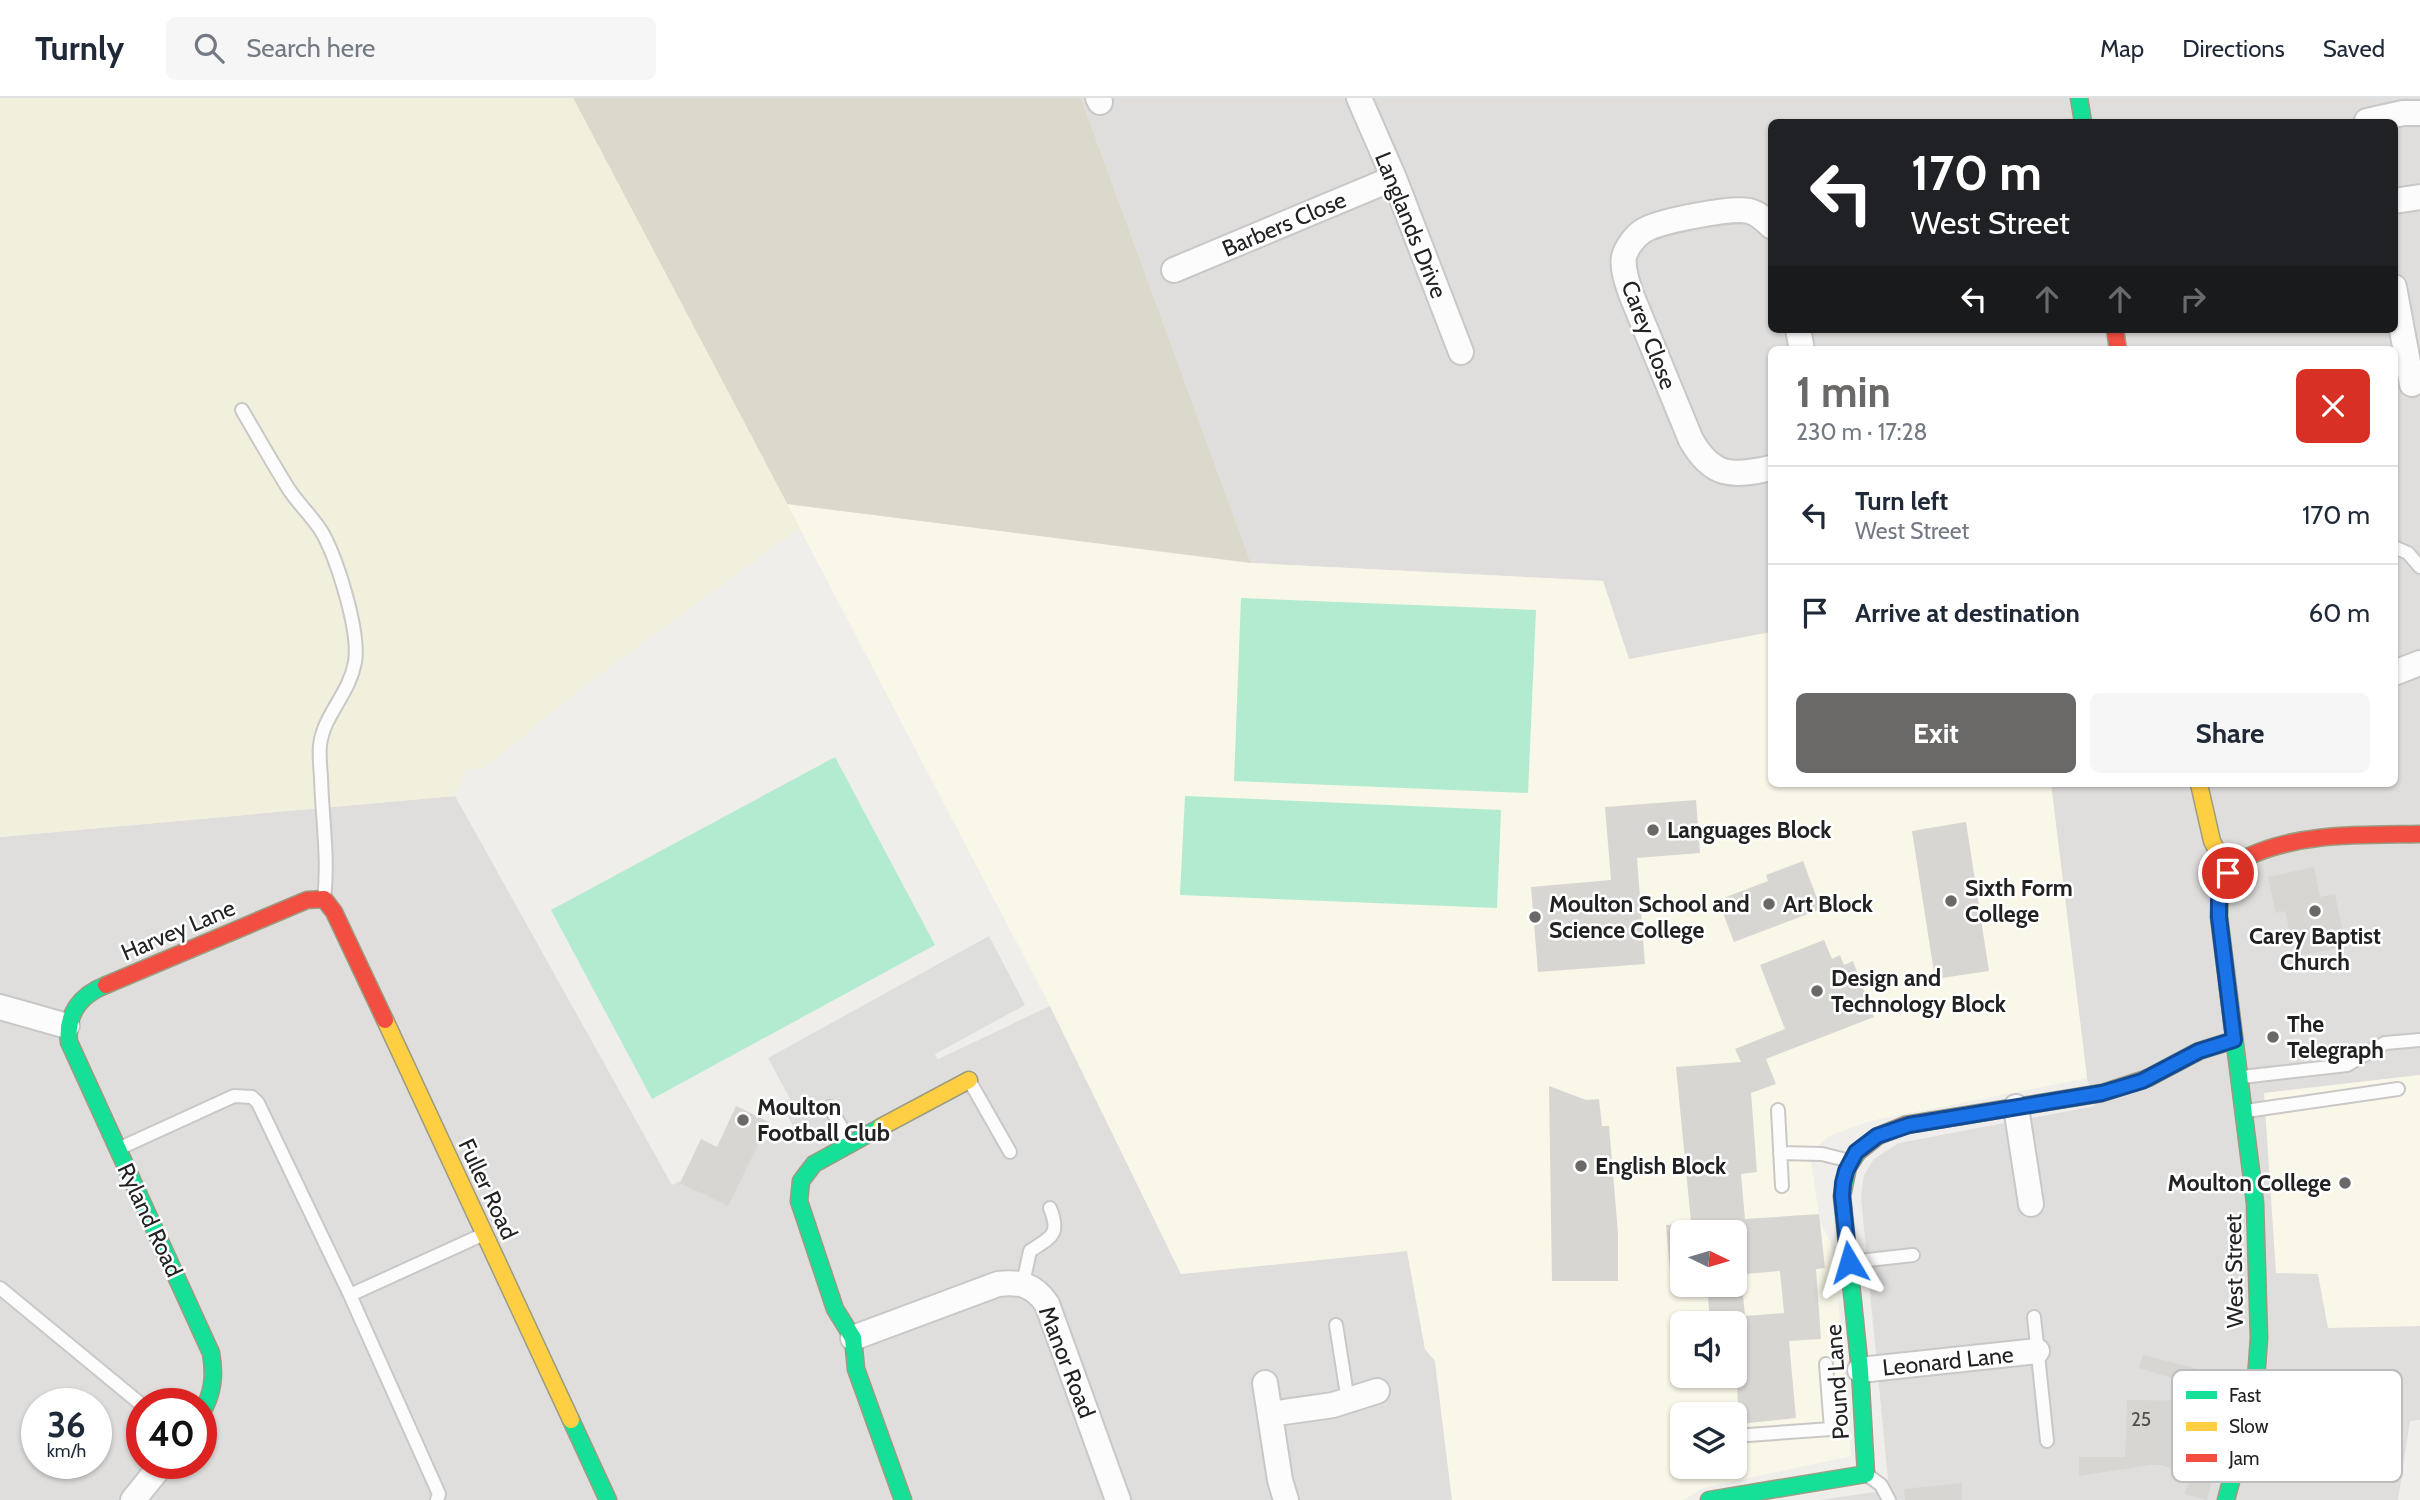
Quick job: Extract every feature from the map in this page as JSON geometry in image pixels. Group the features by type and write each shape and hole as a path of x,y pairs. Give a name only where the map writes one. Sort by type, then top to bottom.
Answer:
{"street":[{"name":"Langlands Drive","path":"1359,98 1394,178 1461,352"},
{"path":"2079,98 2082,119"},
{"path":"2365,114 2420,113"},
{"name":"Barbers Close","path":"1174,270 1394,178"},
{"path":"2398,200 2420,197"},
{"name":"Carey Close","path":"1768,223 1761,216 1749,211 1730,210 1660,224 1643,231 1633,241 1624,255 1624,272 1699,455 1720,471 1747,473 1768,469"},
{"path":"2398,309 2412,384"},
{"path":"2398,671 2420,663"},
{"path":"2200,787 2209,838 2217,858 2228,873 2243,859 2278,845 2337,837 2420,834"},
{"name":"West Street","path":"2228,873 2219,900 2219,917 2255,1203 2259,1338 2257,1370"},
{"name":"Harvey Lane","path":"67,1026 73,1007 95,989 307,900 324,899"},
{"name":"Fuller Road","path":"324,899 334,912 608,1500"},
{"path":"0,1007 67,1026"},
{"name":"Ryland Road","path":"67,1026 69,1042 211,1353 215,1380 213,1388"},
{"path":"1851,1161 1866,1144 1892,1129 2127,1087 2199,1051 2234,1040"},
{"path":"903,1500 856,1369 853,1338 835,1308 798,1198 800,1182 807,1169 820,1159 969,1080"},
{"path":"2016,1107 2031,1203"},
{"name":"Pound Lane","path":"1851,1161 1843,1183 1842,1196 1849,1262 1847,1379 1866,1474"},
{"name":"Manor Road","path":"853,1338 998,1284 1023,1283 1041,1294 1047,1304 1118,1500"},
{"name":"Leonard Lane","path":"1847,1379 2037,1351"},
{"path":"1265,1383 1280,1480 1286,1500"},
{"path":"1270,1414 1348,1401 1377,1391"},
{"path":"1709,1500 1866,1474"},
{"path":"133,1500 150,1479"},
{"name":"West Street","path":"2226,1500 2231,1482"}],"lane":[{"path":"242,410 288,487 323,533 349,606 356,643 350,681 344,696 327,720 320,747 327,872 324,899"},
{"path":"2398,549 2407,553 2420,567"},
{"path":"2238,1077 2347,1065 2385,1043 2420,1040"},
{"path":"969,1080 1010,1152"},
{"path":"2243,1111 2398,1089"},
{"path":"117,1149 234,1096 252,1097 264,1114 350,1294 439,1494 437,1500"},
{"path":"830,1107 850,1143"},
{"path":"1778,1110 1782,1186"},
{"path":"1780,1153 1822,1154 1851,1161"},
{"path":"1023,1283 1030,1251 1055,1233 1057,1224 1051,1208"},
{"path":"350,1294 484,1234"},
{"path":"1849,1262 1913,1255"},
{"path":"0,1288 126,1392"},
{"path":"2034,1317 2047,1441"},
{"path":"1336,1325 1348,1401"},
{"path":"1747,1435 1832,1429 1847,1379 1826,1364"},
{"path":"1866,1474 1881,1485 1889,1500"}],"shaded area":[{"path":"573,98 1081,98 1251,563 787,504"},
{"path":"1081,98 2420,98 2420,1075 2265,1093 2318,1273 2328,1327 2420,1326 2420,1420 2410,1421 2402,1474 2402,1370 2172,1370 2172,1482 2401,1482 2398,1500 1820,1500 1889,1490 1861,1197 1864,1175 1874,1159 1899,1143 2095,1106 2087,1078 2051,787 2398,787 2398,346 1768,346 1768,633 1629,660 1603,581 1251,563"},
{"name":"Moulton School and Science College","path":"787,504 1251,563 1603,581 1629,659 1768,633 1768,787 2051,787 2087,1078 1870,1121 1829,1136 1810,1153 1820,1223 1830,1241 1836,1274 1851,1456 1747,1478 1747,1402 1670,1402 1670,1479 1745,1479 1703,1488 1683,1500 1452,1500 1435,1361 1425,1349 1407,1251 1181,1274 1050,1006"},
{"path":"455,796 672,1185 1050,1006 1181,1274 1407,1251 1425,1349 1435,1361 1452,1500 0,1500 0,837"},
{"path":"989,936 1025,1005 935,1054 944,1072 805,1147 781,1104 790,1099 768,1058"},
{"name":"Moulton College","path":"2420,1075 2420,1326 2328,1328 2318,1274 2276,1273 2264,1093"}],"green space":[{"path":"0,98 573,98 800,528 585,685 483,769 467,769 455,796 0,837"},
{"path":"1241,598 1536,610 1528,793 1234,781"},
{"path":"835,757 935,945 652,1099 551,910"},
{"path":"1185,796 1501,810 1497,908 1180,895"}],"building":[{"path":"1696,800 1700,853 1637,858 1645,964 1538,972 1531,887 1611,880 1605,807"},
{"name":"Sixth Form College","path":"1966,822 1989,971 1935,979 1912,831"},
{"name":"Art Block","path":"1803,861 1821,909 1734,942 1718,900 1768,881 1766,875"},
{"name":"Carey Baptist Church","path":"2314,867 2320,897 2335,894 2346,946 2295,957 2285,911 2276,913 2268,877"},
{"path":"1824,940 1832,959 1840,955 1844,965 1853,961 1874,1017 1766,1059 1776,1084 1751,1093 1757,1172 1741,1174 1745,1219 1819,1214 1825,1268 1816,1269 1821,1339 1789,1341 1796,1418 1747,1423 1747,1402 1738,1402 1737,1388 1747,1388 1747,1316 1784,1313 1780,1271 1747,1274 1747,1220 1691,1220 1676,1067 1741,1062 1735,1049 1785,1029 1760,965"},
{"name":"English Block","path":"1549,1086 1586,1100 1599,1099 1602,1126 1609,1126 1618,1233 1618,1281 1552,1281"},
{"path":"736,1106 769,1122 728,1206 680,1183 701,1139 717,1147"},
{"path":"1666,1225 1670,1225 1670,1271"},
{"path":"1708,1297 1743,1297 1745,1311 1709,1311"},
{"path":"2143,1355 2202,1370 2172,1370 2172,1378 2139,1368"},
{"path":"2127,1400 2172,1401 2172,1469 2150,1465 2079,1476 2079,1457 2125,1457"},
{"path":"2189,1482 2212,1482 2207,1500 2184,1494"},
{"path":"1962,1483 1962,1500 1905,1500 1904,1489"}],"traffic: fast":[{"path":"2079,98 2082,119"},
{"path":"2247,857 2232,868 2224,882 2219,917 2255,1203 2259,1338 2257,1370"},
{"path":"106,985 89,994 77,1007 70,1023 69,1042 211,1353 211,1388"},
{"path":"2148,1078 2199,1051 2234,1040"},
{"path":"881,1127 814,1164 801,1181 799,1201 835,1309 853,1338 856,1369 903,1500"},
{"path":"1709,1500 1866,1474 1860,1370 1842,1196 1848,1167 1858,1152"},
{"path":"571,1420 608,1500"},
{"path":"2226,1500 2231,1482"}],"traffic: slow":[{"path":"2200,787 2212,841 2228,873"},
{"path":"385,1020 571,1420"},
{"path":"881,1127 969,1080"}],"traffic: jam":[{"path":"2116,333 2117,346"},
{"path":"2247,857 2288,843 2332,836 2420,834"},
{"path":"106,985 307,900 324,899 334,912 385,1020"},
{"path":"1858,1152 1878,1136 1905,1125 2102,1093 2148,1078"}],"place":[{"name":"Languages Block","path":"1653,830"},
{"name":"Sixth Form College","path":"1951,901"},
{"name":"Art Block","path":"1769,904"},
{"name":"Carey Baptist Church","path":"2315,911"},
{"name":"Moulton School and Science College","path":"1535,917"},
{"name":"Design and Technology Block","path":"1817,991"},
{"name":"The Telegraph","path":"2273,1037"},
{"name":"Moulton Football Club","path":"743,1120"},
{"name":"English Block","path":"1581,1166"},
{"name":"Moulton College","path":"2345,1183"}],"route":[{"path":"1849,1262 1843,1183 1856,1152 1877,1136 1909,1125 2127,1087 2199,1051 2234,1040 2219,917 2219,900 2228,873"}]}
